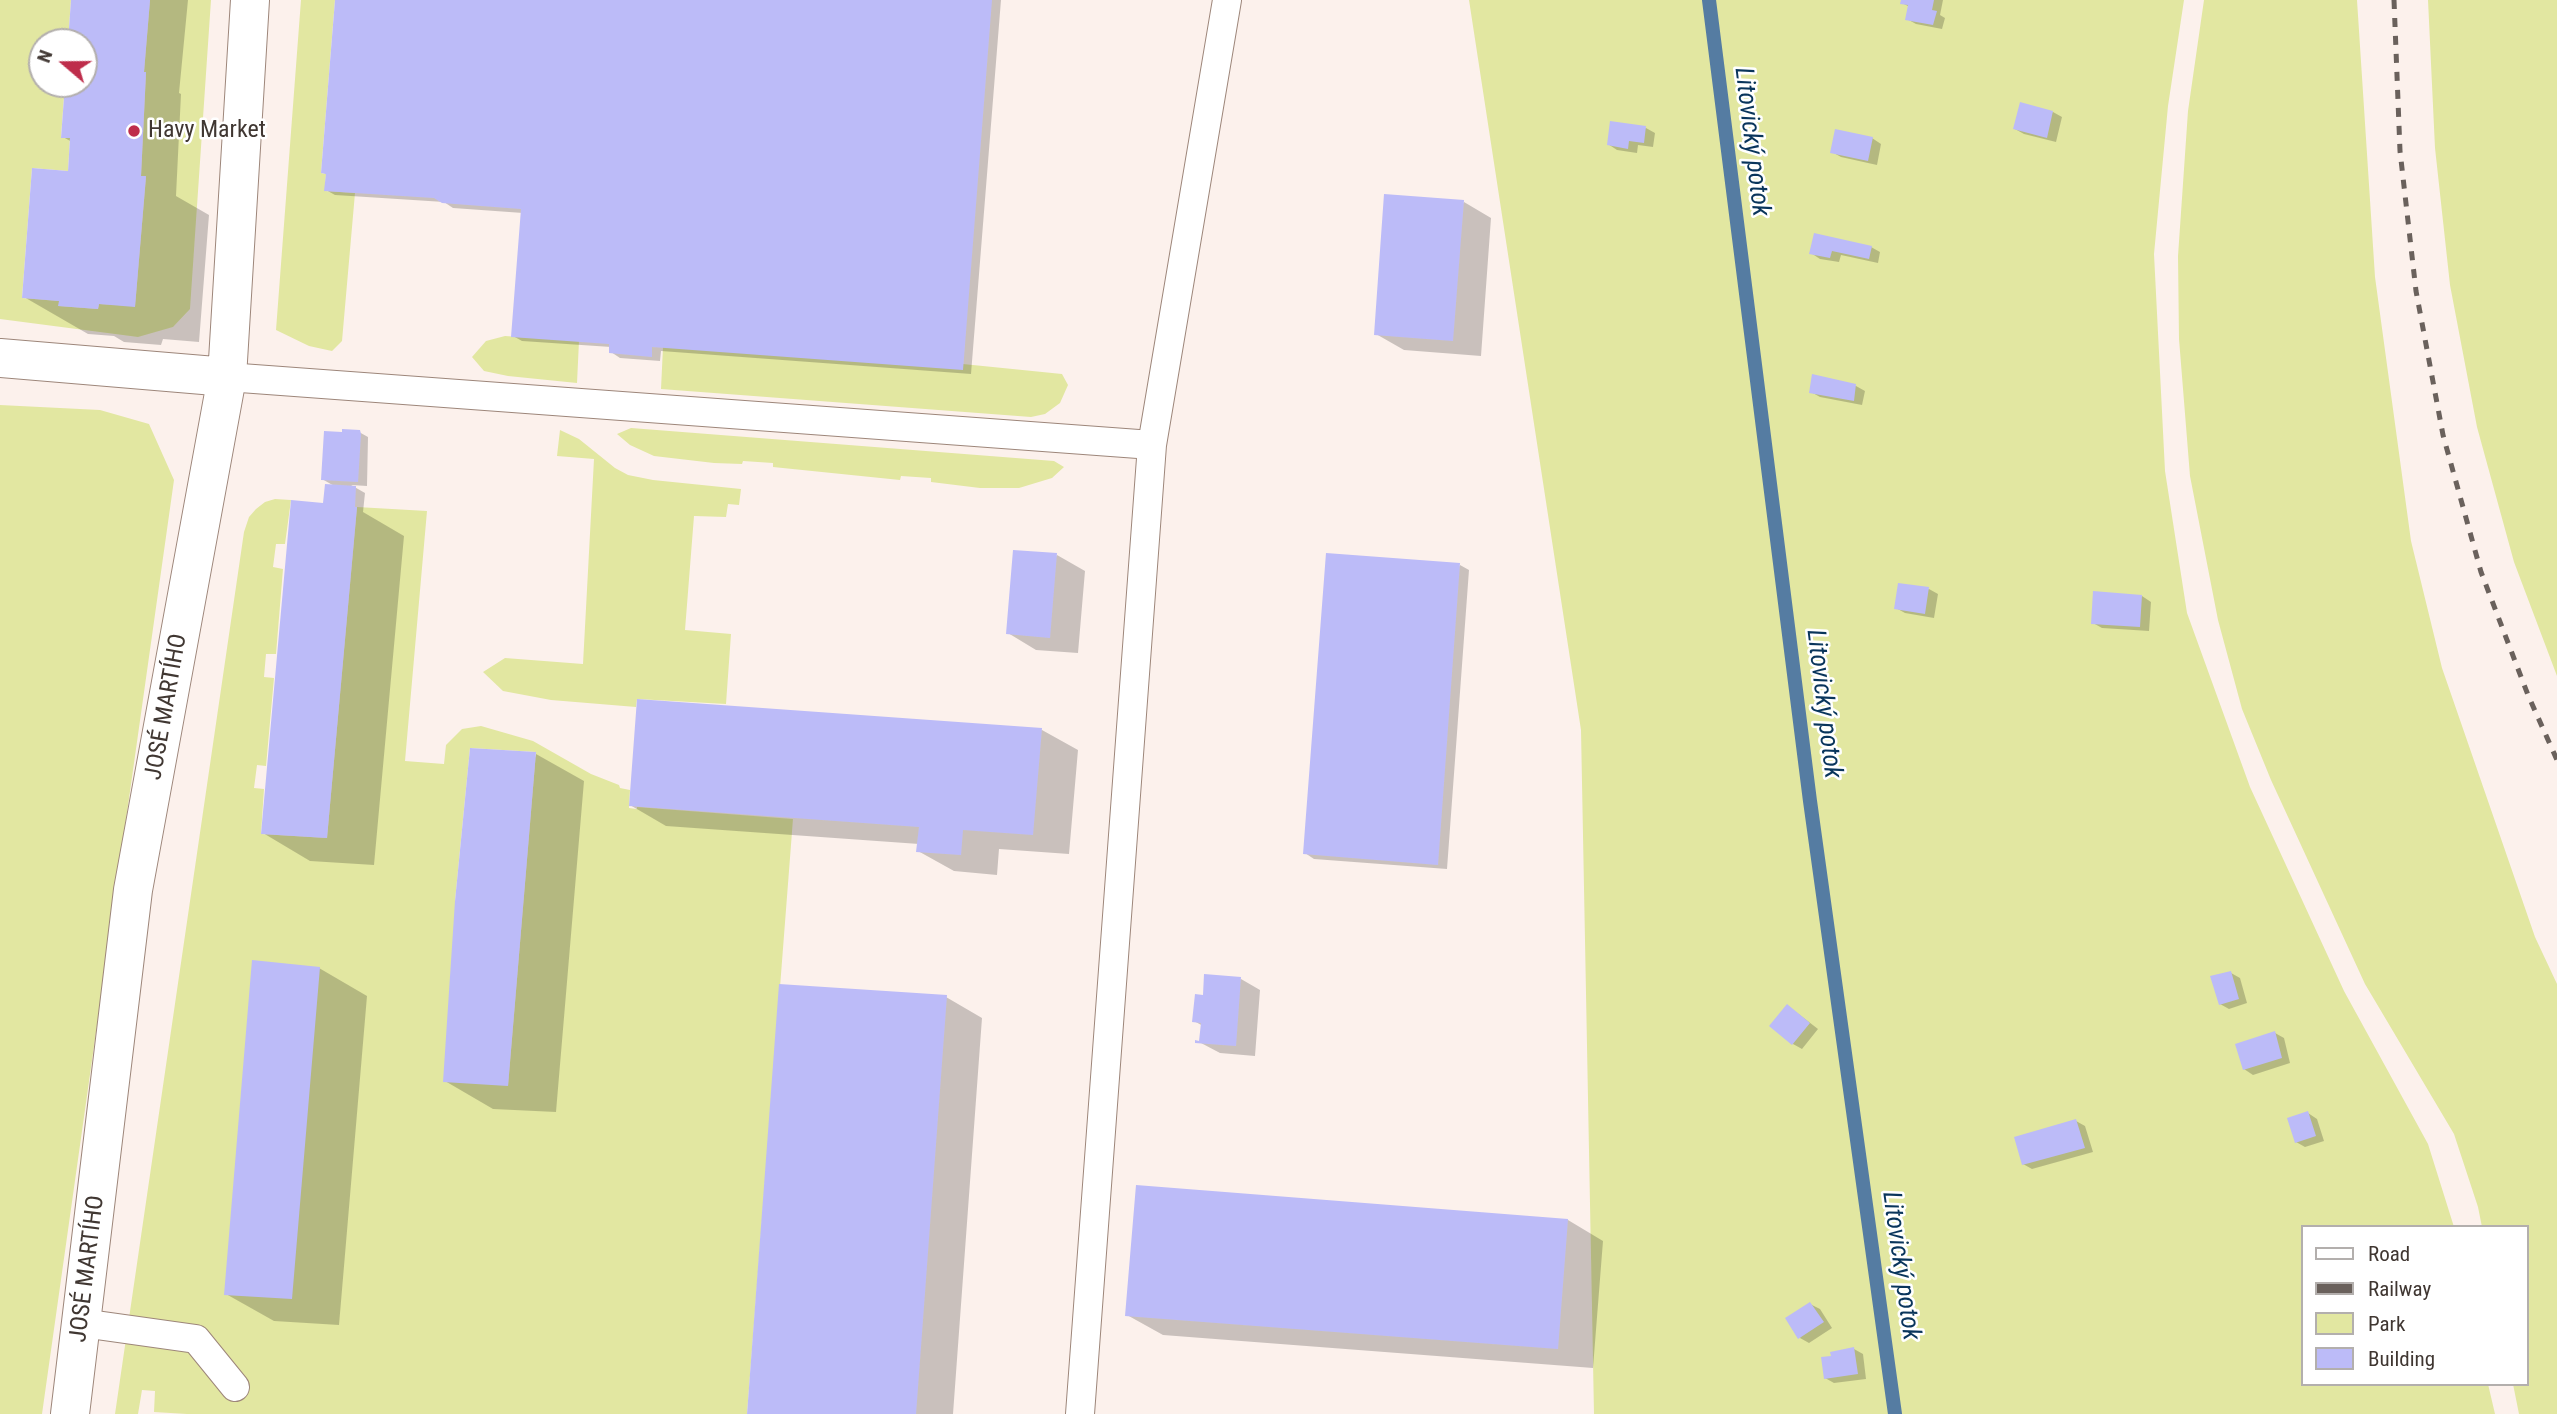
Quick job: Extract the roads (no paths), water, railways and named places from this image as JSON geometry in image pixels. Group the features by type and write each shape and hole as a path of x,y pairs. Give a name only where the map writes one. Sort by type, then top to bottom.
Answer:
{"street":[{"name":"JOSÉ MARTÍHO","path":"70,1414 133,890 227,377 250,0"},
{"path":"0,358 227,377"}],"lane":[{"path":"1080,1414 1152,445 1227,0"},
{"path":"227,377 1152,445"},
{"path":"82,1323 196,1339 235,1387"}],"waterway":[{"name":"Litovický potok","path":"1709,0 1810,801 1895,1414"}],"railway":[{"path":"2394,0 2400,151 2416,291 2443,435 2481,572 2528,695 2557,760"}],"place":[{"name":"Havy Market","path":"134,131"}]}
